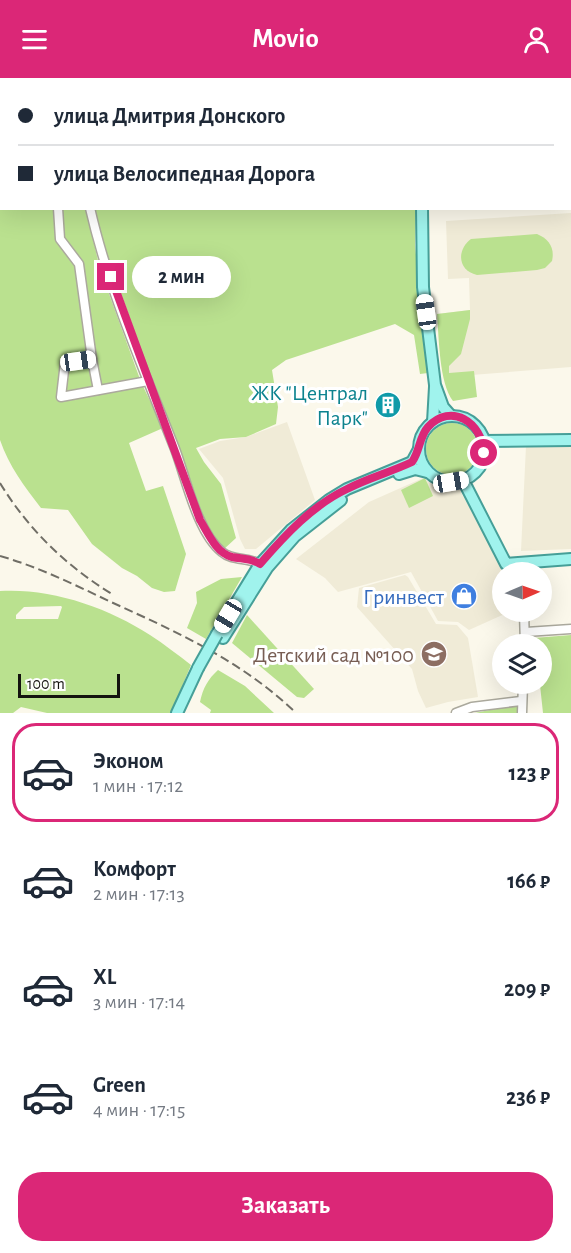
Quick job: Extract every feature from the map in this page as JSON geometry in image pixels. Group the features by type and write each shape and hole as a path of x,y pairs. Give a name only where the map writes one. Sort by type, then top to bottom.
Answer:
{"main road":[{"path":"422,210 423,287 435,386 443,407 451,416"},
{"path":"433,422 435,386"},
{"path":"177,713 260,564 291,530 347,489 412,462 426,429 433,422 451,416 471,423 479,431 484,453 481,465 473,474 463,480 451,482 439,480 428,472 421,462 419,449"},
{"path":"483,441 571,440"},
{"path":"220,636 267,568 295,536 351,495 407,471 415,469 428,472"},
{"path":"463,480 505,562"},
{"path":"550,562 571,559"},
{"path":"184,713 201,670"}],"street":[{"path":"58,210 60,239 79,264 98,390"},
{"path":"90,210 99,247 200,520 223,553 232,557 250,559 260,564"},
{"path":"92,359 65,362 61,397 148,381"},
{"path":"525,622 526,633 571,629"},
{"path":"521,694 522,713"},
{"path":"456,713 472,707 521,701"}],"shaded area":[{"path":"571,213 571,367 446,377 437,314 470,310 469,278 448,279 446,221"},
{"path":"287,422 315,500 256,549 245,549 240,539 223,478 199,449 220,441 246,437"},
{"path":"526,446 571,446 571,549 521,551"},
{"path":"423,478 439,489 459,489 499,562 492,562 492,620 469,630 458,622 438,621 411,572 338,592 325,578 296,559 369,502"},
{"name":"Детский сад №100","path":"405,575 436,624 457,625 468,638 478,697 426,708 412,669 357,607 359,588"}],"green space":[{"path":"0,210 86,210 100,269 141,382 163,428 129,443 146,491 163,486 186,554 175,591 164,592 152,588 122,568 92,544 68,510 41,508 12,467 0,440"},
{"path":"95,210 416,210 415,245 428,373 420,374 414,335 395,324 286,360 272,370 278,407 276,424 246,437 220,439 196,448 221,484 236,538 223,550 203,519 178,443 156,391 103,243"},
{"path":"537,234 545,238 552,248 552,261 545,268 477,275 466,269 461,260 463,249 471,239"},
{"path":"470,310 470,319 461,354 449,366 449,373 474,371 477,397 453,401 448,393 442,372 437,314"},
{"path":"452,423 466,427 474,435 478,449 474,463 466,471 452,475 438,471 430,463 426,449 430,435 438,427"},
{"path":"425,478 433,496 409,508 401,490"},
{"path":"242,577 206,639 187,628 197,603 196,592 221,579"},
{"path":"0,591 59,596 97,608 150,635 191,665 171,713 47,713 21,707 13,713 0,713","holes":["61,606 58,619 16,619 16,615 24,607"]},
{"path":"247,615 314,689 304,698 297,697 232,643"},
{"path":"571,635 571,713 543,713 541,694 552,694 552,637"},
{"path":"218,670 245,686 274,713 210,713 211,710 200,702 206,684"},
{"path":"518,704 518,713 475,713"}],"railway":[{"path":"0,483 23,516 49,545 79,571 112,594"},
{"path":"0,556 57,577 208,649 254,678 296,713"}],"place":[{"name":"ЖК \"Централ Парк\"","path":"388,405"},
{"name":"Гринвест","path":"464,596"},
{"name":"Детский сад №100","path":"434,654"}],"route":[{"path":"111,277 200,520 223,553 232,557 250,559 260,564 291,530 329,500 347,489 412,462 426,429 441,418 451,416 471,423 479,431 484,453"}]}
